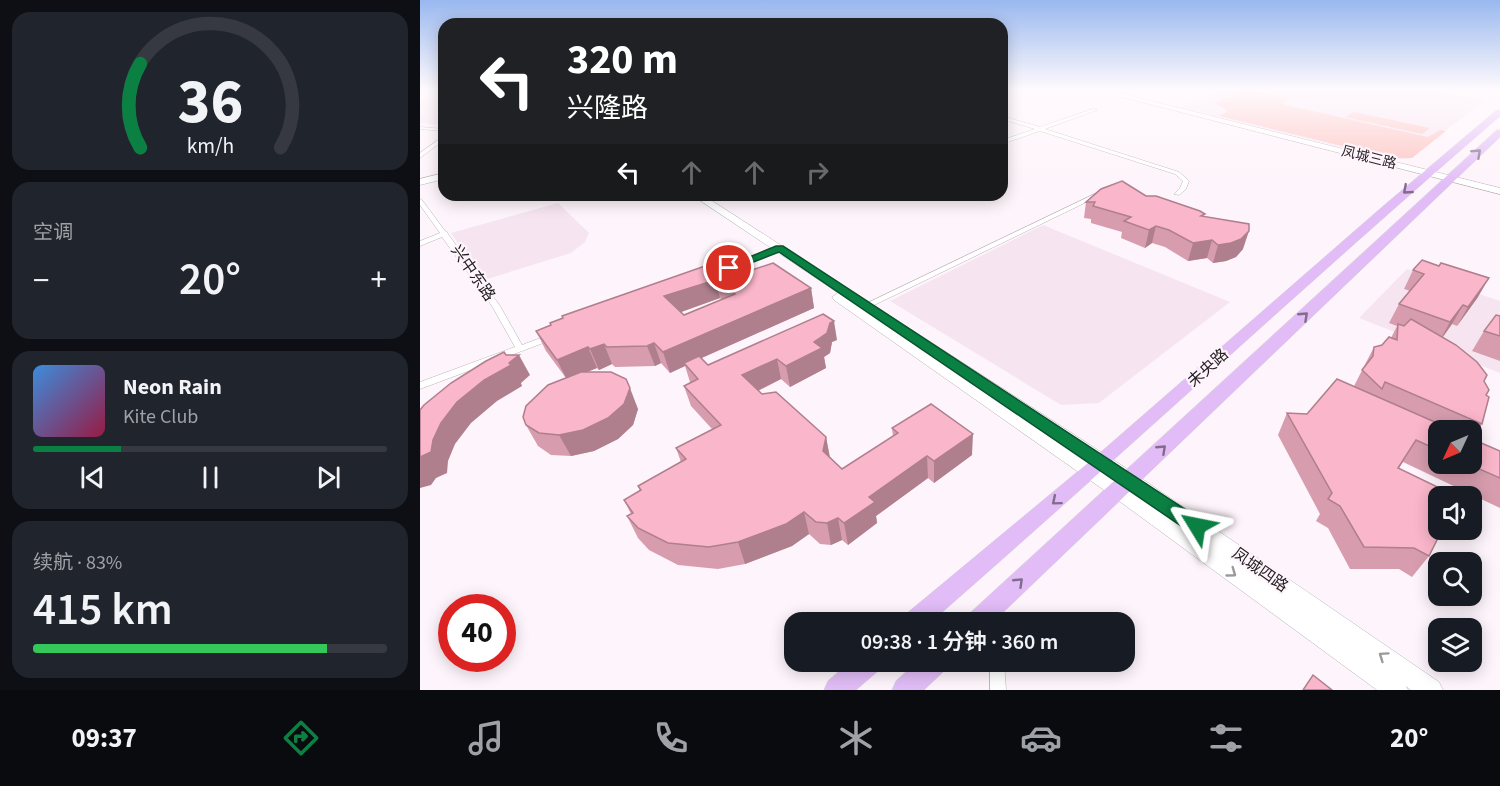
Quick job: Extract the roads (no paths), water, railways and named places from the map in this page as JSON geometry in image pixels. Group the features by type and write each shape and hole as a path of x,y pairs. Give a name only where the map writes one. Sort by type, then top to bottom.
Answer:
{"main road":[{"name":"未央路","path":"926,612 1095,467 1428,172 1488,122"},
{"name":"未央路","path":"997,612 1123,484 1500,132"},
{"path":"837,690 858,672"},
{"path":"905,690 924,672"}],"street":[{"path":"1018,122 1177,173 1186,181 1183,189 1177,194"},
{"path":"1008,140 1060,122"},
{"name":"凤城三路","path":"1228,122 1500,191"},
{"path":"420,128 438,130"},
{"path":"420,156 438,142"},
{"path":"420,182 438,178"},
{"path":"862,307 1107,190"},
{"name":"兴中东路","path":"420,201 496,306 520,349"},
{"name":"凤城四路","path":"694,201 775,250"},
{"name":"凤城四路","path":"706,201 1095,467 1431,690"},
{"path":"420,244 445,233"},
{"path":"716,273 775,250"},
{"path":"420,386 563,332"},
{"name":"凤城四路","path":"1123,484 1396,690"},
{"path":"997,672 998,690"}]}
